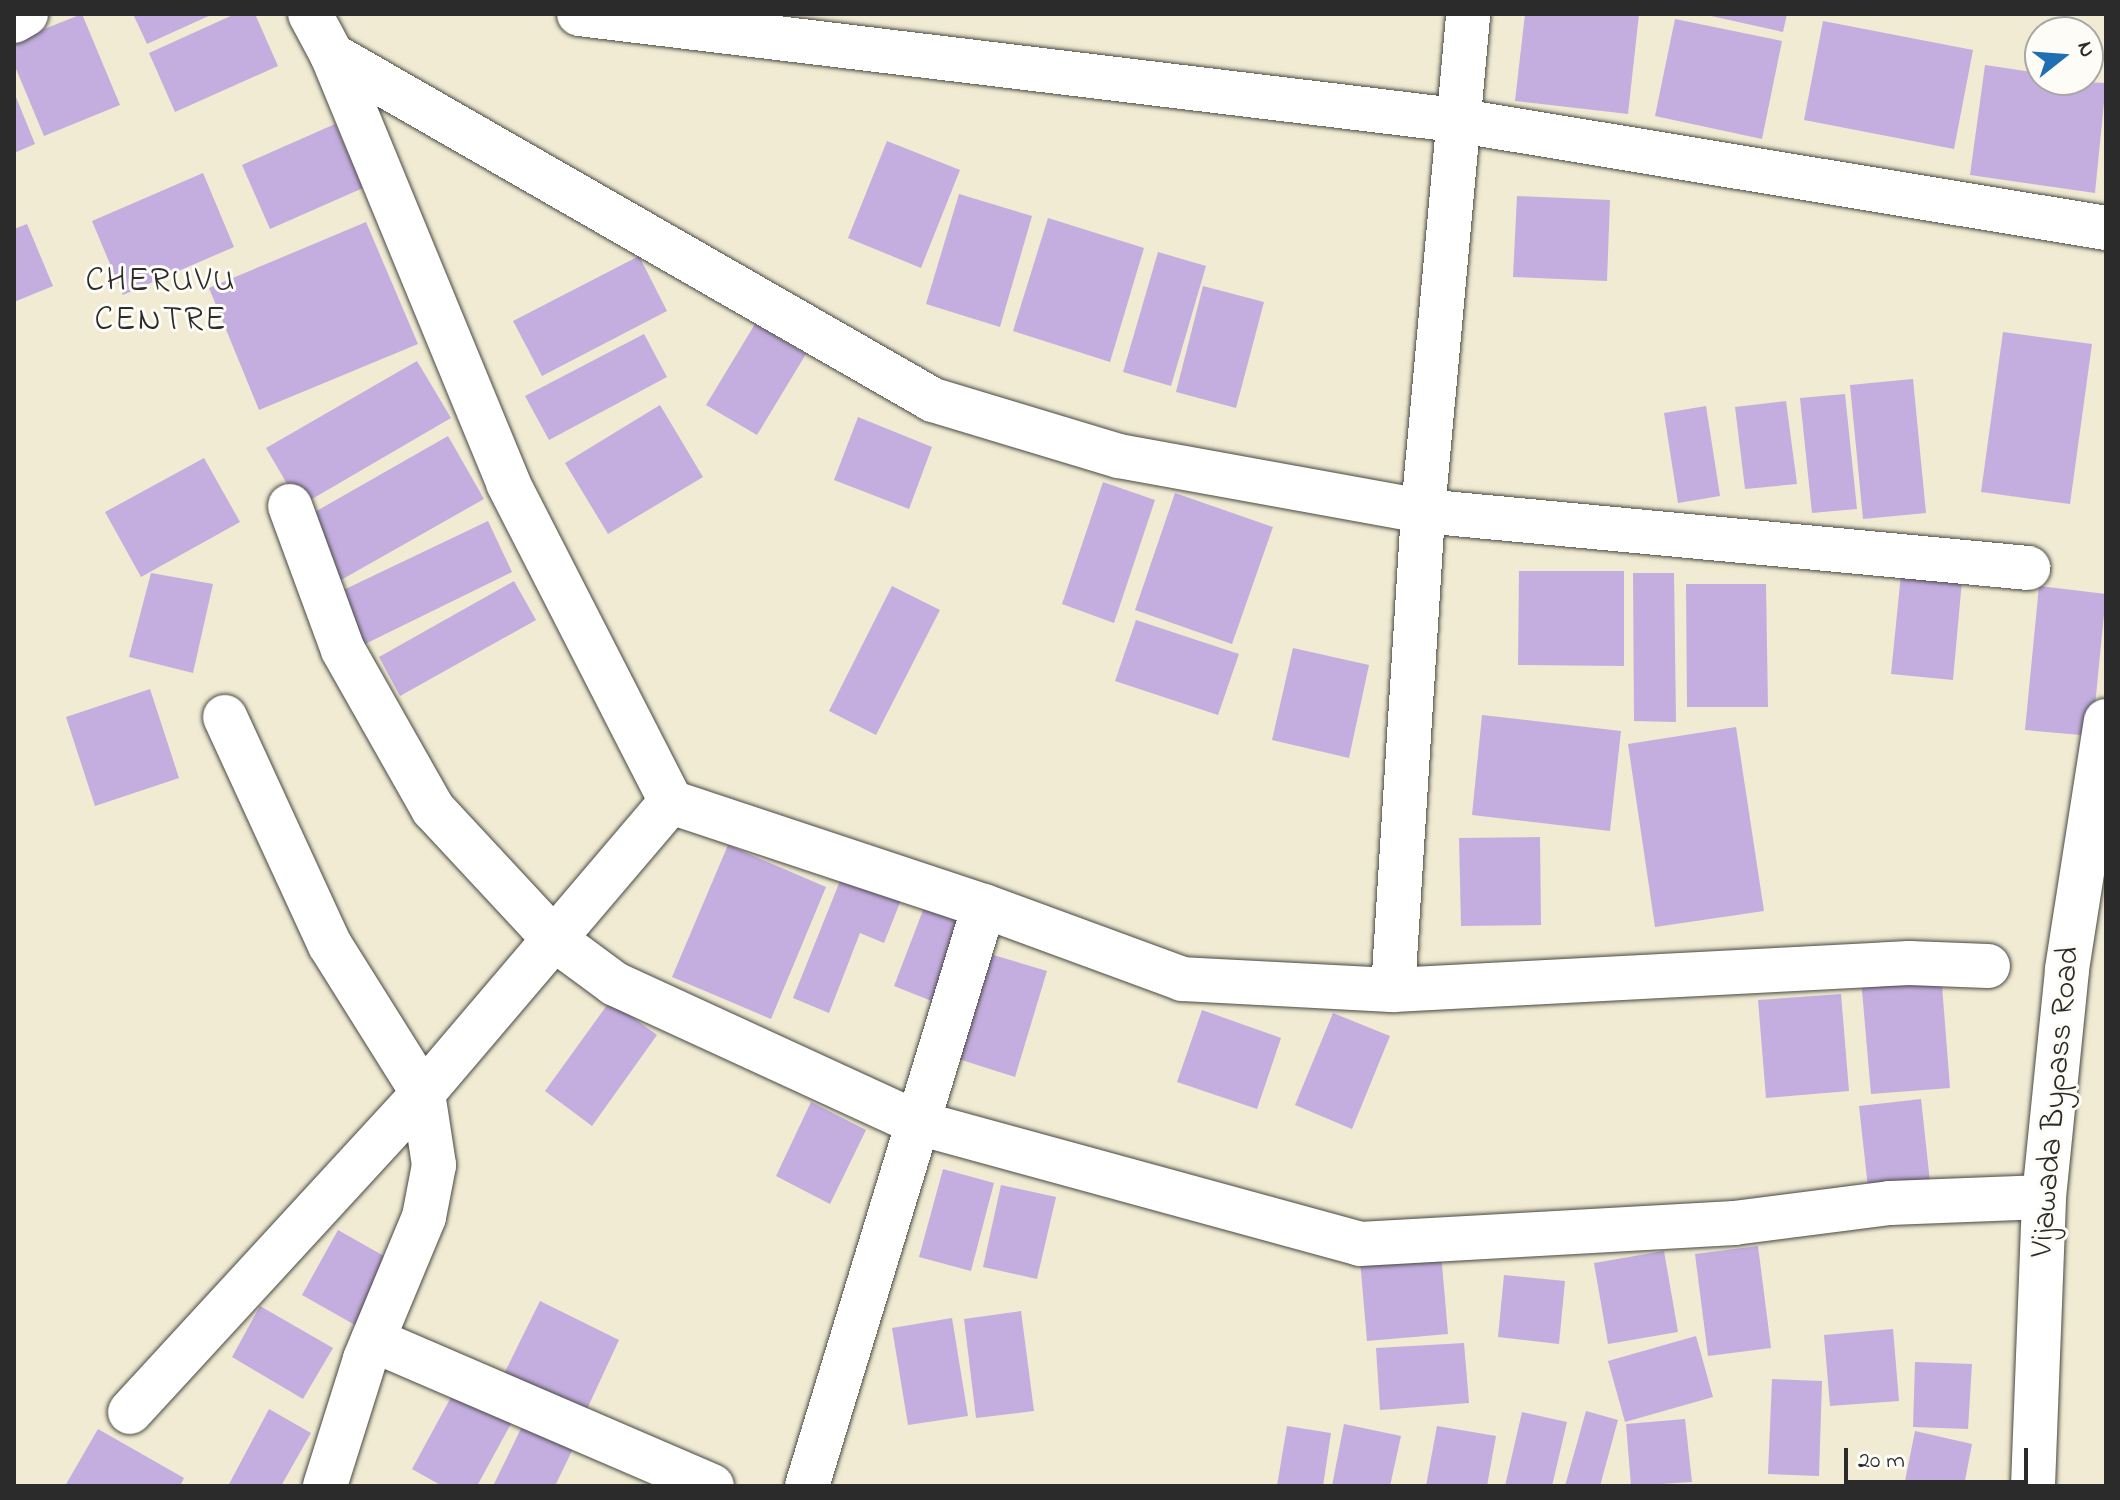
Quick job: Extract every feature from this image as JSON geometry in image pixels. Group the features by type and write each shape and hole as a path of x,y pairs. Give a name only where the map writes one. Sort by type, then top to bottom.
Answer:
{"street":[{"path":"14,21 26,14"},
{"path":"310,14 332,55 508,483 671,802 984,906 1182,979 1393,990 1909,963 1988,966"},
{"path":"579,14 704,23 1455,120 2106,228"},
{"path":"1393,990 1423,511 1455,120 1468,14"},
{"path":"332,55 933,400 1119,456 1423,511 2028,568"},
{"path":"290,506 343,650 433,809 554,939 615,984 915,1122 1360,1244 1734,1223 1890,1203 2044,1197"},
{"path":"225,717 330,945 423,1093 434,1165 424,1217 373,1340 325,1486"},
{"name":"Vijawada Bypass Road","path":"2033,1486 2044,1197 2067,969 2106,721"},
{"path":"130,1412 423,1093 671,802"},
{"path":"807,1486 915,1122 984,906"},
{"path":"373,1340 712,1486"}],"building":[{"path":"82,14 120,105 44,136 14,64 14,41"},
{"path":"133,14 213,14 147,44"},
{"path":"235,14 255,14 278,66 175,112 149,53"},
{"path":"1525,14 1639,14 1628,114 1515,101"},
{"path":"1702,14 1787,14 1783,32"},
{"path":"1675,19 1782,41 1762,139 1655,116"},
{"path":"1823,21 1973,50 1954,149 1804,120"},
{"path":"1985,65 2024,71 2024,96 2104,96 2106,83 2095,193 1970,175"},
{"path":"14,92 35,144 14,153"},
{"path":"335,124 363,188 270,229 242,165"},
{"path":"887,141 960,170 921,268 848,238"},
{"path":"203,173 234,247 123,295 92,221"},
{"path":"959,194 1032,216 1000,327 926,304"},
{"path":"1517,196 1610,200 1607,281 1513,277"},
{"path":"1048,218 1144,248 1110,362 1013,331"},
{"path":"366,222 418,344 259,410 209,288"},
{"path":"27,224 53,286 14,302 14,229"},
{"path":"1158,252 1206,266 1171,386 1123,372"},
{"path":"639,256 667,311 542,376 513,321"},
{"path":"1203,286 1264,302 1236,408 1176,392"},
{"path":"755,324 806,354 757,435 706,405"},
{"path":"2003,332 2092,344 2070,504 1981,492"},
{"path":"644,334 667,377 549,440 525,396"},
{"path":"417,361 451,418 300,506 266,448"},
{"path":"1913,379 1926,513 1863,519 1850,385"},
{"path":"1845,394 1857,509 1812,513 1800,398"},
{"path":"1786,401 1797,484 1745,489 1735,407"},
{"path":"660,405 703,477 608,534 565,463"},
{"path":"1706,406 1720,496 1678,503 1664,413"},
{"path":"858,417 932,447 909,509 834,480"},
{"path":"448,436 484,499 341,580 306,517"},
{"path":"204,458 240,522 141,577 105,512"},
{"path":"1103,482 1155,500 1114,623 1062,604"},
{"path":"1175,493 1273,527 1232,644 1135,610"},
{"path":"488,521 512,572 359,647 335,594"},
{"path":"1519,571 1624,571 1624,666 1518,665"},
{"path":"151,573 213,584 193,673 129,657"},
{"path":"1633,573 1674,573 1676,722 1634,721"},
{"path":"1901,574 1962,580 1953,680 1891,674"},
{"path":"514,581 536,620 400,696 379,657"},
{"path":"1686,584 1766,584 1768,707 1687,707"},
{"path":"892,586 940,610 876,735 829,711"},
{"path":"2039,586 2106,594 2092,736 2025,730"},
{"path":"1136,620 1239,654 1218,715 1115,681"},
{"path":"1293,648 1369,665 1349,758 1272,740"},
{"path":"150,689 179,778 95,806 66,717"},
{"path":"1482,715 1621,731 1610,831 1472,815"},
{"path":"1736,727 1764,911 1655,927 1628,744"},
{"path":"1540,837 1541,925 1461,926 1459,838"},
{"path":"728,845 826,887 771,1019 672,977"},
{"path":"844,871 903,895 884,943 860,933 829,1013 793,998"},
{"path":"925,905 976,925 944,1006 894,986"},
{"path":"980,951 1047,971 1015,1077 949,1056"},
{"path":"1941,973 1950,1088 1871,1094 1861,979"},
{"path":"1841,994 1849,1091 1766,1098 1758,1000"},
{"path":"610,1001 657,1035 592,1126 545,1091"},
{"path":"1202,1010 1281,1038 1257,1109 1177,1082"},
{"path":"1333,1013 1390,1036 1352,1129 1295,1105"},
{"path":"1921,1099 1931,1191 1869,1197 1859,1106"},
{"path":"811,1102 866,1130 830,1204 776,1176"},
{"path":"943,1169 994,1183 971,1271 919,1257"},
{"path":"1001,1185 1056,1197 1037,1279 983,1267"},
{"path":"338,1230 391,1260 355,1325 302,1295"},
{"path":"1758,1246 1771,1348 1708,1356 1695,1254"},
{"path":"1664,1251 1678,1332 1608,1344 1594,1263"},
{"path":"1441,1253 1448,1334 1367,1341 1360,1260"},
{"path":"1504,1275 1565,1281 1559,1344 1498,1337"},
{"path":"540,1301 619,1340 580,1424 499,1384"},
{"path":"260,1306 333,1348 303,1399 232,1357"},
{"path":"1021,1311 1034,1411 976,1418 964,1319"},
{"path":"952,1318 968,1416 908,1425 892,1328"},
{"path":"1893,1329 1899,1401 1830,1406 1824,1335"},
{"path":"1696,1336 1713,1397 1625,1422 1608,1361"},
{"path":"1464,1343 1469,1403 1380,1410 1376,1348"},
{"path":"1915,1362 1972,1364 1968,1429 1913,1427"},
{"path":"462,1377 519,1409 477,1486 442,1486 412,1469"},
{"path":"1772,1379 1822,1381 1819,1476 1768,1474"},
{"path":"532,1406 582,1430 555,1486 493,1486"},
{"path":"269,1409 311,1433 281,1486 228,1486"},
{"path":"1586,1411 1618,1420 1600,1486 1565,1486"},
{"path":"1522,1412 1567,1422 1552,1486 1505,1486"},
{"path":"1685,1419 1692,1482 1631,1486 1626,1424"},
{"path":"1344,1424 1401,1436 1390,1486 1332,1486"},
{"path":"1287,1426 1331,1433 1323,1486 1277,1486"},
{"path":"1437,1426 1496,1436 1487,1486 1426,1486"},
{"path":"98,1429 184,1478 180,1486 65,1486"},
{"path":"1915,1431 1972,1444 1964,1486 1904,1486"}],"district":[{"name":"CHERUVU CENTRE","path":"161,302"}]}
